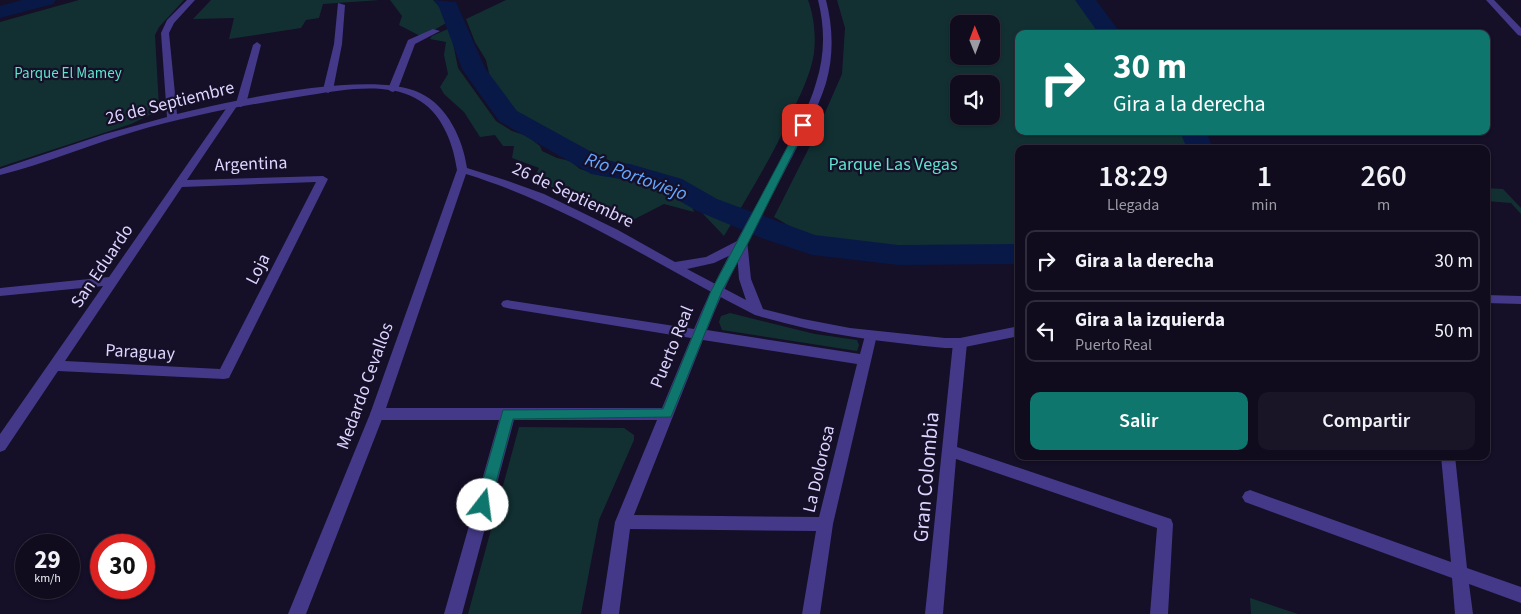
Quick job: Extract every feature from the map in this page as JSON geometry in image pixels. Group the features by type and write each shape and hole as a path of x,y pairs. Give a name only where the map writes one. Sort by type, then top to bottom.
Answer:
{"street":[{"path":"172,118 165,33 170,22 192,0"},
{"name":"Puerto Real","path":"610,614 623,522 716,291 743,243 807,117 821,83 828,44 826,16 822,0"},
{"path":"1490,0 1521,33"},
{"path":"328,90 338,44 341,6"},
{"path":"393,88 411,42 436,31"},
{"name":"San Eduardo","path":"0,446 180,184 237,105 257,45"},
{"name":"26 de Septiembre","path":"0,172 172,118 328,90 393,88 417,94 430,104 456,138 462,170 503,182 547,199 716,291 759,312 795,322 923,341 960,343 1015,333"},
{"name":"Medardo Cevallos","path":"297,614 377,414 462,170"},
{"name":"Argentina","path":"180,184 323,179"},
{"name":"Loja","path":"224,374 323,179"},
{"path":"673,266 709,262 723,256 743,243"},
{"path":"743,243 746,287 759,312"},
{"path":"0,292 113,281"},
{"path":"1490,299 1521,300"},
{"path":"507,304 864,360"},
{"name":"La Dolorosa","path":"811,614 825,524 871,334"},
{"name":"Gran Colombia","path":"934,614 960,343"},
{"name":"Paraguay","path":"55,366 224,374"},
{"path":"377,414 667,414"},
{"path":"453,614 508,414"},
{"path":"950,451 1164,524 1159,614"},
{"path":"1448,460 1464,614"},
{"path":"1250,497 1521,595"},
{"path":"623,522 825,524"}],"green space":[{"name":"Parque El Mamey","path":"79,0 184,0 159,27 155,35 159,107 154,113 131,124 0,167 0,22"},
{"path":"211,0 380,0 323,4 319,18 306,20 301,28 229,39 234,18 193,19"},
{"path":"390,0 433,0 448,22 422,37 399,25 402,16"},
{"path":"506,0 808,0 813,19 815,40 813,61 808,77 776,146 724,236 670,179 611,161 572,145 515,113 492,86 486,60 475,42 466,19"},
{"name":"Parque Las Vegas","path":"837,0 1079,0 1099,30 1015,30 1015,135 1183,135 1187,145 1015,145 1015,246 913,248 833,240 804,233 774,217 813,140 842,74 845,28"},
{"path":"450,28 458,68 496,121 512,131 527,136 540,146 542,151 557,158 570,161 580,169 602,176 634,177 690,201 694,212 664,204 629,222 589,206 534,178 539,168 512,158 514,146 503,146 495,135 480,137 464,112 444,94 440,87 448,74 444,55 446,42 430,39 432,36"},
{"path":"1490,188 1503,189 1521,208 1521,214 1511,203 1490,201"},
{"path":"730,313 815,334 857,340 859,345 857,351 722,330 719,322 721,316"},
{"path":"519,427 624,428 634,435 634,440 599,520 581,614 468,614"},
{"path":"1250,598 1298,614 1251,614"}],"waterway":[{"name":"Río Portoviejo","path":"0,12 46,0"},
{"name":"Río Portoviejo","path":"444,0 449,6 474,69 508,116 601,168 630,172 672,185 707,205 812,245 898,255 1015,254"},
{"name":"Río Portoviejo","path":"1085,0 1107,30"},
{"name":"Río Portoviejo","path":"1195,135 1198,145"}],"route":[{"path":"483,505 508,414 667,414 716,291 743,243 803,125"}]}
